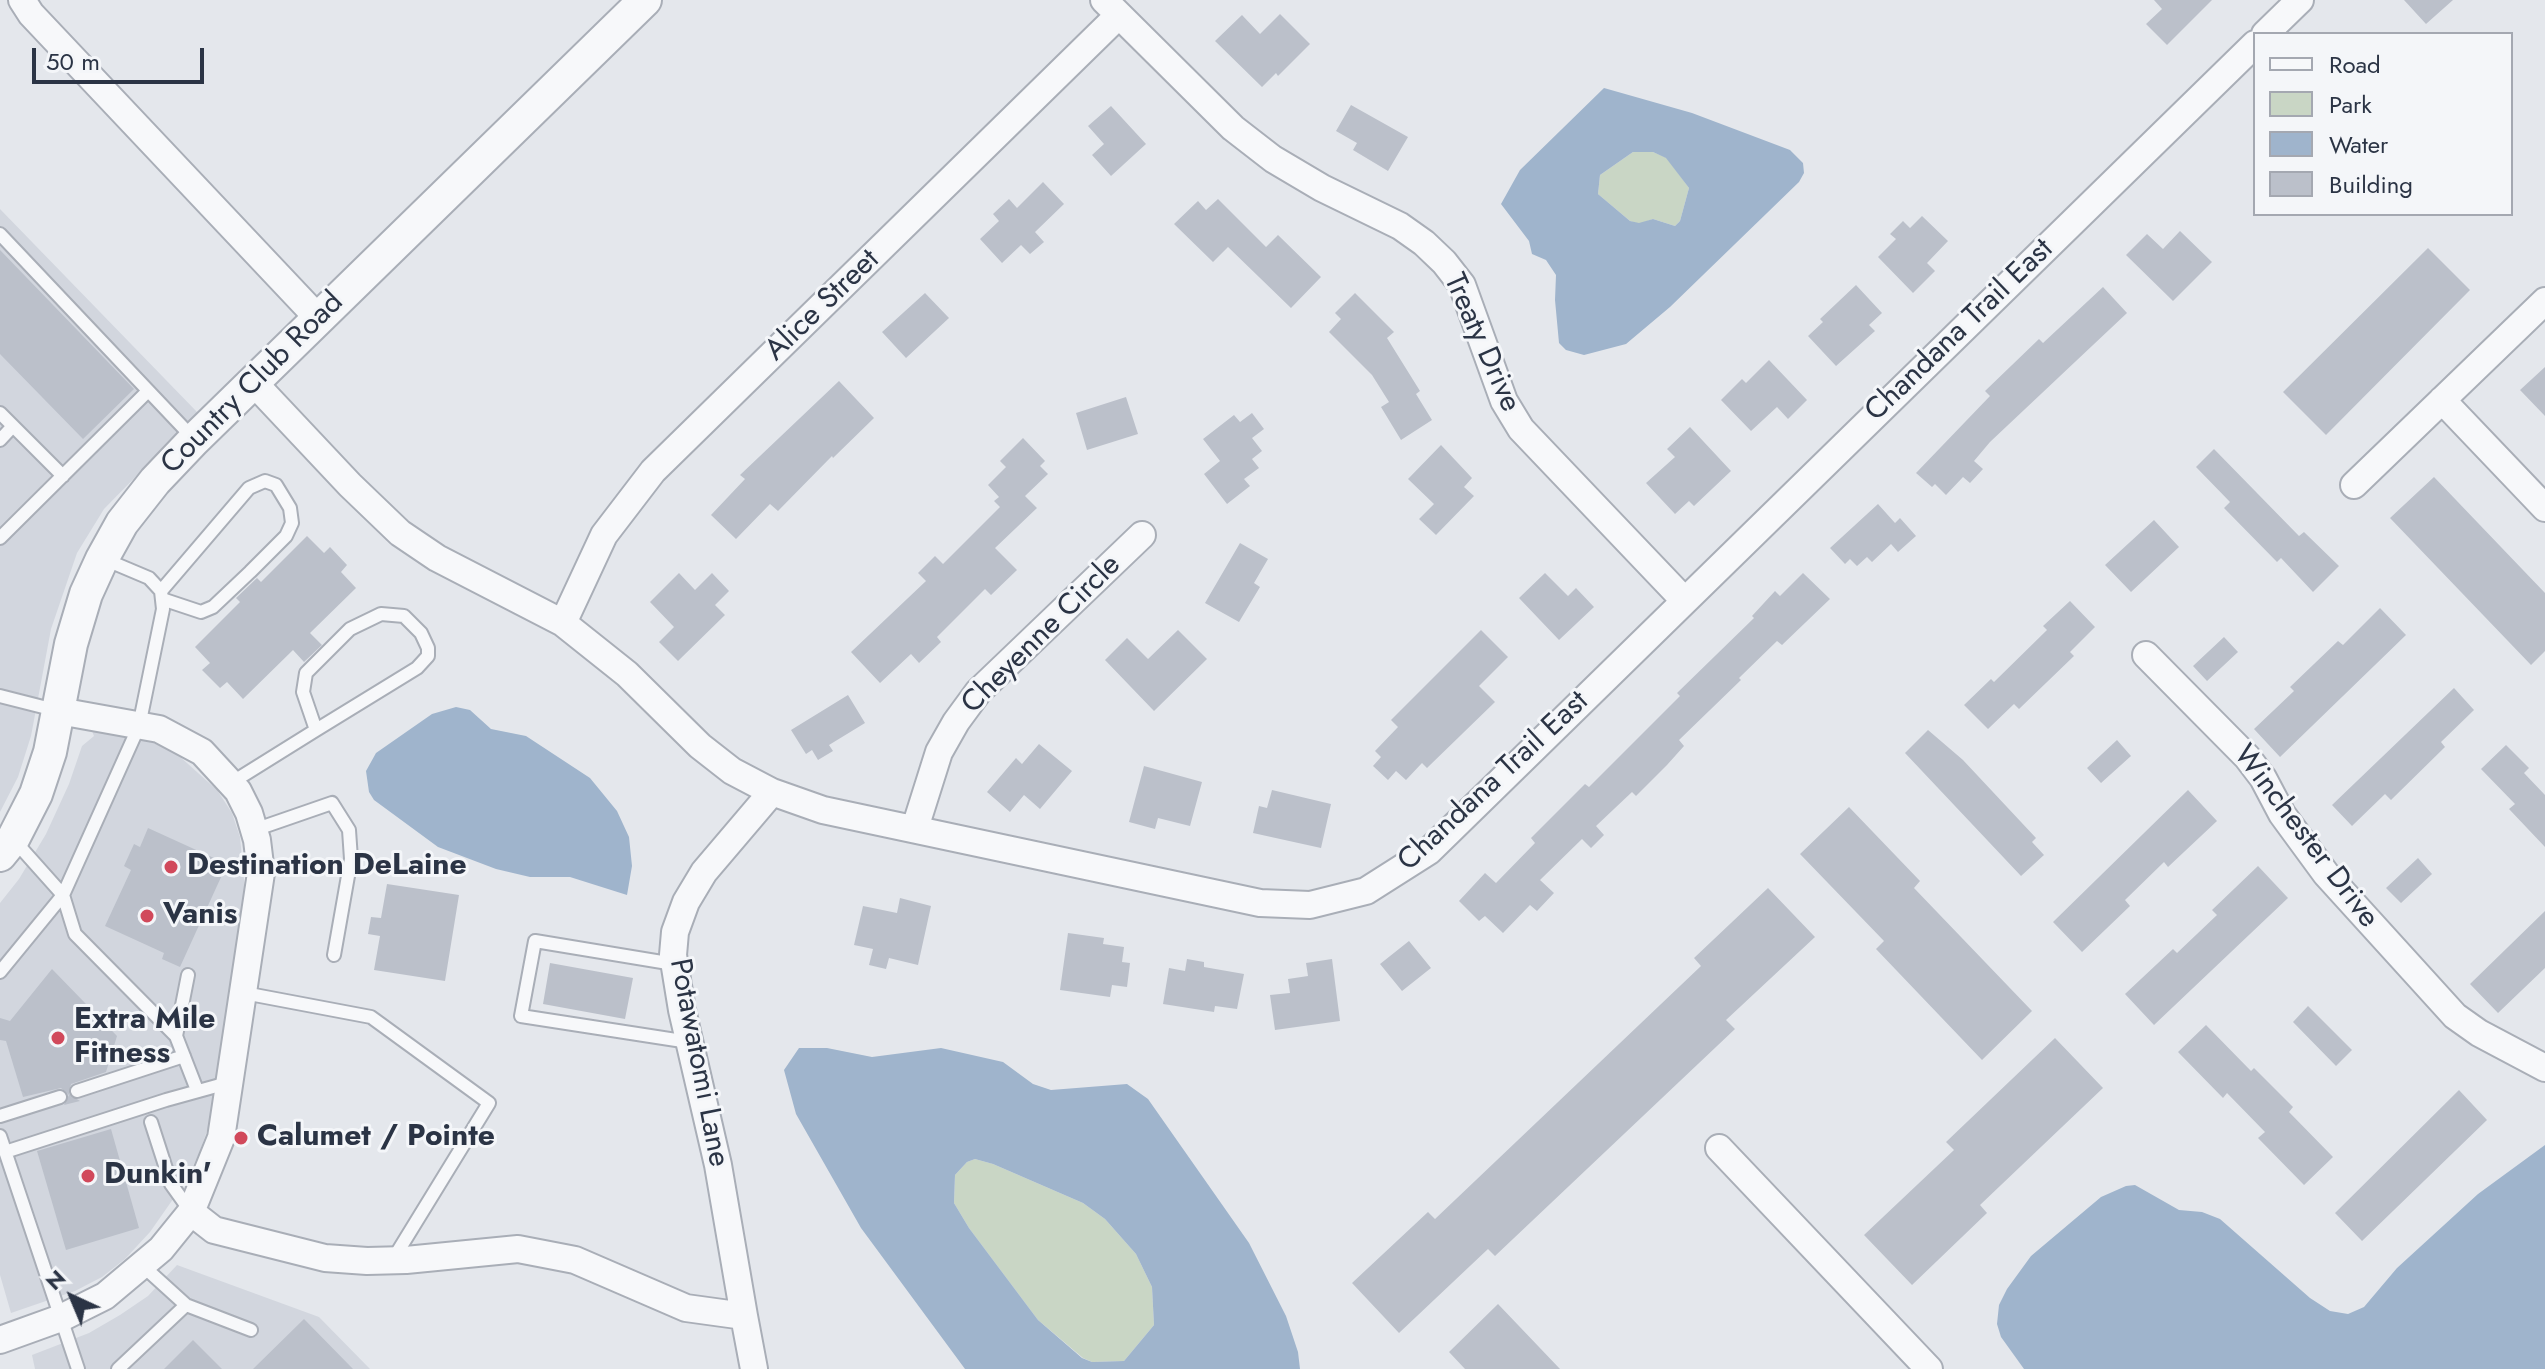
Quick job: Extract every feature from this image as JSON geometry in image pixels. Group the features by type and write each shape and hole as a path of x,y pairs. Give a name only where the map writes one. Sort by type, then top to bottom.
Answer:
{"street":[{"path":"22,0 31,14 319,319"},
{"name":"Country Club Road","path":"4,842 41,780 50,752 71,644 86,594 122,523 155,481 194,440 645,0"},
{"path":"2267,32 2300,0"},
{"name":"Treaty Drive","path":"1111,8 1233,128 1273,159 1322,188 1400,226 1444,262 1462,285 1504,401 1521,429 1684,600"},
{"name":"Alice Street","path":"563,623 604,535 653,471 1111,8"},
{"name":"Chandana Trail East","path":"254,383 400,533 437,558 563,623 627,674 700,746 732,771 772,792 823,810 1260,903 1310,905 1366,891 1429,851 2253,46"},
{"path":"2354,485 2545,301"},
{"path":"2442,400 2545,508"},
{"name":"Cheyenne Circle","path":"915,828 939,752 978,692 1142,535"},
{"name":"Winchester Drive","path":"2146,655 2247,757 2263,778 2282,814 2326,874 2455,1016 2479,1033 2545,1068"},
{"path":"0,1340 61,1318 105,1296 161,1249 191,1212 221,1138 261,873 249,813 231,783 210,760 192,746 159,729 59,711"},
{"name":"Potawatomi Lane","path":"754,1369 718,1165 674,964 675,932 686,902 704,872 772,792"},
{"path":"1719,1148 1929,1369"},
{"path":"191,1212 214,1230 325,1258 392,1261 518,1249 545,1253 575,1260 686,1308 744,1316"}],"lane":[{"path":"0,234 194,440"},
{"path":"0,538 148,391"},
{"path":"0,413 63,476"},
{"path":"0,440 13,426"},
{"path":"265,481 276,485 290,508 292,523 286,536 250,572 213,607 201,612 161,595 249,488 265,481"},
{"path":"0,972 63,895 139,726 163,609 161,595 149,578 102,559"},
{"path":"231,783 417,668 428,656 428,648 421,633 404,616 381,614 350,629 306,673 303,692 316,730"},
{"path":"0,696 59,711"},
{"path":"254,830 332,803 349,830 351,859 334,955"},
{"path":"4,842 63,895 75,934 176,1036 197,1090"},
{"path":"674,964 535,941 521,1016 689,1042"},
{"path":"176,1036 188,975"},
{"path":"244,993 371,1017 489,1103 392,1261"},
{"path":"77,1091 184,1056"},
{"path":"5,1152 197,1090 231,1082"},
{"path":"0,1116 60,1097"},
{"path":"151,1122 171,1184 191,1212"},
{"path":"0,1136 78,1369"},
{"path":"143,1266 186,1305 251,1330"},
{"path":"118,1369 186,1305"}],"shaded area":[{"path":"0,209 198,413 104,509 77,553 51,629 31,736 18,777 0,812"},
{"path":"103,730 154,743 178,755 217,790 232,813 240,837 245,891 215,1094 210,1122 185,1182 150,1232 125,1259 102,1277 75,1291 11,1313 0,1275 0,903 19,879 46,834 82,746 94,736 92,731"},
{"path":"177,1265 319,1317 370,1369 35,1369 32,1355 89,1333 120,1315 148,1296"}],"green space":[{"path":"1633,152 1653,152 1667,158 1689,188 1680,221 1675,226 1653,219 1639,224 1630,221 1598,194 1600,175"},
{"path":"975,1159 1083,1203 1105,1219 1136,1254 1152,1287 1154,1325 1124,1361 1092,1362 1083,1358 1038,1320 969,1228 954,1203 955,1175 967,1162"}],"water":[{"path":"1604,88 1692,113 1790,150 1803,163 1804,173 1799,182 1670,307 1626,344 1584,355 1566,350 1559,343 1556,275 1546,260 1532,254 1529,241 1501,204 1520,170","holes":["1633,152 1653,152 1666,158 1689,188 1680,221 1675,226 1653,219 1639,223 1630,221 1598,194 1600,175"]},
{"path":"456,707 470,710 491,729 526,736 590,778 617,811 629,837 632,866 627,895 570,877 530,877 496,869 438,847 374,800 369,792 366,771 376,753 432,714"},
{"path":"799,1048 827,1048 872,1057 941,1048 1003,1062 1033,1084 1051,1090 1127,1084 1148,1099 1249,1243 1286,1316 1298,1352 1300,1369 965,1369 861,1228 796,1114 784,1070","holes":["975,1159 1083,1203 1105,1219 1136,1254 1152,1287 1154,1325 1124,1361 1092,1362 1082,1358 1038,1320 969,1228 954,1203 955,1175 967,1162"]},
{"path":"2545,1145 2545,1369 2024,1369 2001,1337 1997,1324 1999,1305 2031,1256 2101,1197 2126,1186 2135,1185 2179,1210 2202,1212 2220,1219 2310,1298 2330,1311 2348,1314 2364,1307 2397,1268 2478,1194"}],"building":[{"path":"2154,0 2212,0 2167,45 2146,24 2162,9"},
{"path":"2404,0 2453,0 2426,24"},
{"path":"1280,14 1310,44 1278,76 1276,73 1262,87 1215,41 1242,15 1260,34"},
{"path":"1351,105 1408,137 1388,171 1353,150 1357,143 1336,131"},
{"path":"1111,106 1146,144 1111,176 1092,155 1104,144 1088,126"},
{"path":"1043,182 1064,204 1035,232 1044,242 1030,254 1021,245 1002,263 980,239 999,221 993,214 1009,199 1017,208"},
{"path":"1218,199 1266,247 1278,235 1321,277 1291,308 1228,247 1213,262 1174,224 1198,201 1206,210"},
{"path":"1922,216 1948,241 1927,263 1935,271 1913,293 1878,257 1896,239 1890,234 1903,221 1910,228"},
{"path":"2180,231 2212,262 2173,301 2126,255 2147,234 2163,249"},
{"path":"2428,248 2470,290 2326,435 2283,392"},
{"path":"0,250 134,389 83,439 0,354"},
{"path":"1856,285 1882,313 1869,325 1875,331 1836,366 1808,336 1823,322 1820,319"},
{"path":"2103,287 2127,313 1990,442 1974,461 1983,469 1970,483 1963,477 1946,495 1916,473 1990,396 1985,391 2039,339 2043,343"},
{"path":"925,293 949,318 906,358 882,332"},
{"path":"1355,293 1394,332 1387,338 1420,391 1416,394 1432,420 1401,440 1381,407 1389,402 1372,375 1329,332 1341,319 1335,313"},
{"path":"1769,360 1807,400 1788,419 1777,407 1751,431 1721,400 1742,379 1746,383"},
{"path":"2545,367 2545,416 2520,390"},
{"path":"839,381 874,418 778,511 770,504 736,539 711,515 745,479 740,475"},
{"path":"1126,397 1138,434 1087,450 1076,413"},
{"path":"1252,413 1264,429 1252,438 1262,451 1252,459 1259,468 1244,479 1250,486 1227,504 1204,474 1220,461 1203,439 1234,415 1240,422"},
{"path":"1690,427 1731,471 1694,506 1689,501 1675,514 1646,483 1675,457 1667,449"},
{"path":"1023,438 1045,461 1040,466 1048,474 1025,496 1037,508 995,548 1017,570 991,595 985,589 937,637 941,642 919,663 911,654 880,683 851,652 926,581 918,573 935,556 943,564 1000,507 994,501 999,497 988,485 1006,467 1000,461"},
{"path":"1441,445 1472,478 1464,487 1474,496 1436,535 1419,519 1434,504 1408,479"},
{"path":"2214,449 2299,536 2304,532 2339,566 2313,592 2281,558 2277,562 2224,508 2230,502 2196,467"},
{"path":"2434,477 2545,593 2545,651 2531,665 2390,518"},
{"path":"1878,504 1895,523 1900,518 1916,536 1898,552 1891,544 1872,562 1867,557 1857,566 1850,559 1845,564 1830,548"},
{"path":"2154,520 2179,547 2131,592 2105,565"},
{"path":"307,536 324,553 330,547 347,565 341,572 356,588 310,633 322,645 304,662 293,650 243,699 227,682 220,688 202,670 210,663 195,647 240,602 236,598 257,578 261,582"},
{"path":"1240,543 1268,559 1254,583 1260,587 1239,622 1205,603"},
{"path":"679,573 695,590 712,573 729,591 715,605 725,615 678,661 659,642 674,627 650,602"},
{"path":"1545,573 1568,596 1576,588 1594,607 1559,640 1519,598"},
{"path":"1803,573 1830,599 1782,645 1777,641 1679,740 1684,746 1667,765 1636,796 1632,792 1596,826 1604,835 1591,848 1582,839 1540,880 1554,893 1537,911 1530,905 1503,933 1485,916 1479,921 1459,901 1485,873 1496,883 1535,843 1531,838 1585,784 1589,787 1680,696 1677,693 1754,618 1752,616 1775,591 1780,596"},
{"path":"2070,601 2095,627 2070,652 2074,656 2019,709 2014,704 1988,729 1964,705 1991,679 1994,682 2047,630 2043,626"},
{"path":"2380,608 2406,635 2280,757 2254,729 2294,691 2290,687 2338,641 2343,645"},
{"path":"1178,630 1207,659 1154,711 1105,660 1127,638 1148,659"},
{"path":"1481,630 1508,657 1479,686 1495,702 1427,768 1422,763 1406,780 1396,771 1388,780 1373,766 1381,757 1375,751 1398,727 1391,720"},
{"path":"2224,637 2238,652 2207,681 2193,666"},
{"path":"2454,688 2474,710 2441,742 2445,747 2391,800 2385,794 2352,826 2332,805"},
{"path":"848,695 865,723 829,745 833,751 818,760 812,750 806,754 791,730"},
{"path":"1928,730 1963,760 2036,838 2032,842 2044,855 2021,876 1905,753"},
{"path":"2117,740 2131,756 2101,783 2087,768"},
{"path":"1039,744 1072,771 1040,809 1024,795 1010,812 987,792 1016,758 1022,764"},
{"path":"2506,745 2529,768 2524,773 2545,795 2545,847 2509,809 2515,804 2481,769"},
{"path":"1144,766 1202,782 1190,826 1158,818 1155,829 1129,822"},
{"path":"1272,790 1331,804 1321,848 1253,833 1259,806 1267,808"},
{"path":"2188,790 2217,821 2168,867 2164,862 2125,900 2130,906 2082,952 2053,922"},
{"path":"1849,807 1920,881 1914,888 2032,1011 1982,1060 1876,949 1884,941 1800,854"},
{"path":"148,828 227,864 180,967 162,959 164,953 105,926 131,870 124,866 134,844 140,847"},
{"path":"2418,858 2432,874 2401,903 2386,888"},
{"path":"2258,866 2288,898 2154,1025 2125,994 2173,949 2177,953 2217,915 2212,910"},
{"path":"387,884 459,895 445,981 374,970 380,936 368,934 371,917 381,918"},
{"path":"1768,888 1815,937 1726,1020 1735,1029 1495,1256 1488,1249 1399,1333 1352,1283 1428,1212 1435,1219 1701,966 1694,958"},
{"path":"900,898 931,906 918,965 889,958 886,969 869,965 873,949 854,945 863,906 897,913"},
{"path":"2545,911 2545,968 2498,1013 2470,984"},
{"path":"1068,933 1104,938 1103,944 1124,947 1122,962 1130,963 1127,987 1112,985 1110,997 1060,990"},
{"path":"1409,941 1431,968 1402,991 1380,964"},
{"path":"1187,959 1204,962 1204,967 1244,974 1237,1009 1215,1006 1214,1012 1163,1004 1169,968 1185,971"},
{"path":"1332,959 1340,1021 1275,1030 1270,995 1290,993 1288,979 1308,976 1306,963"},
{"path":"550,963 633,978 625,1019 543,1004"},
{"name":"Extra Mile Fitness","path":"52,969 117,1036 106,1072 71,1084 69,1094 80,1101 64,1105 69,1095 61,1088 23,1097 6,1041 0,1040 0,1018 10,1021"},
{"path":"2308,1006 2352,1050 2336,1066 2293,1022"},
{"path":"2206,1025 2251,1071 2254,1068 2293,1107 2289,1112 2333,1157 2304,1185 2258,1138 2265,1132 2227,1093 2223,1098 2178,1052"},
{"path":"2055,1038 2103,1088 1980,1205 1987,1213 1912,1285 1864,1235 1954,1150 1946,1142"},
{"path":"2459,1090 2487,1120 2362,1241 2335,1213"},
{"path":"111,1129 139,1228 66,1250 37,1151"},
{"path":"1498,1304 1560,1369 1465,1369 1449,1352"},
{"path":"304,1319 353,1369 253,1369"},
{"path":"193,1340 222,1369 164,1369"}],"place":[{"name":"Destination DeLaine","path":"171,867"},
{"name":"Vanis","path":"147,916"},
{"name":"Extra Mile Fitness","path":"58,1038"},
{"name":"Calumet / Pointe","path":"241,1138"},
{"name":"Dunkin'","path":"88,1176"}]}
